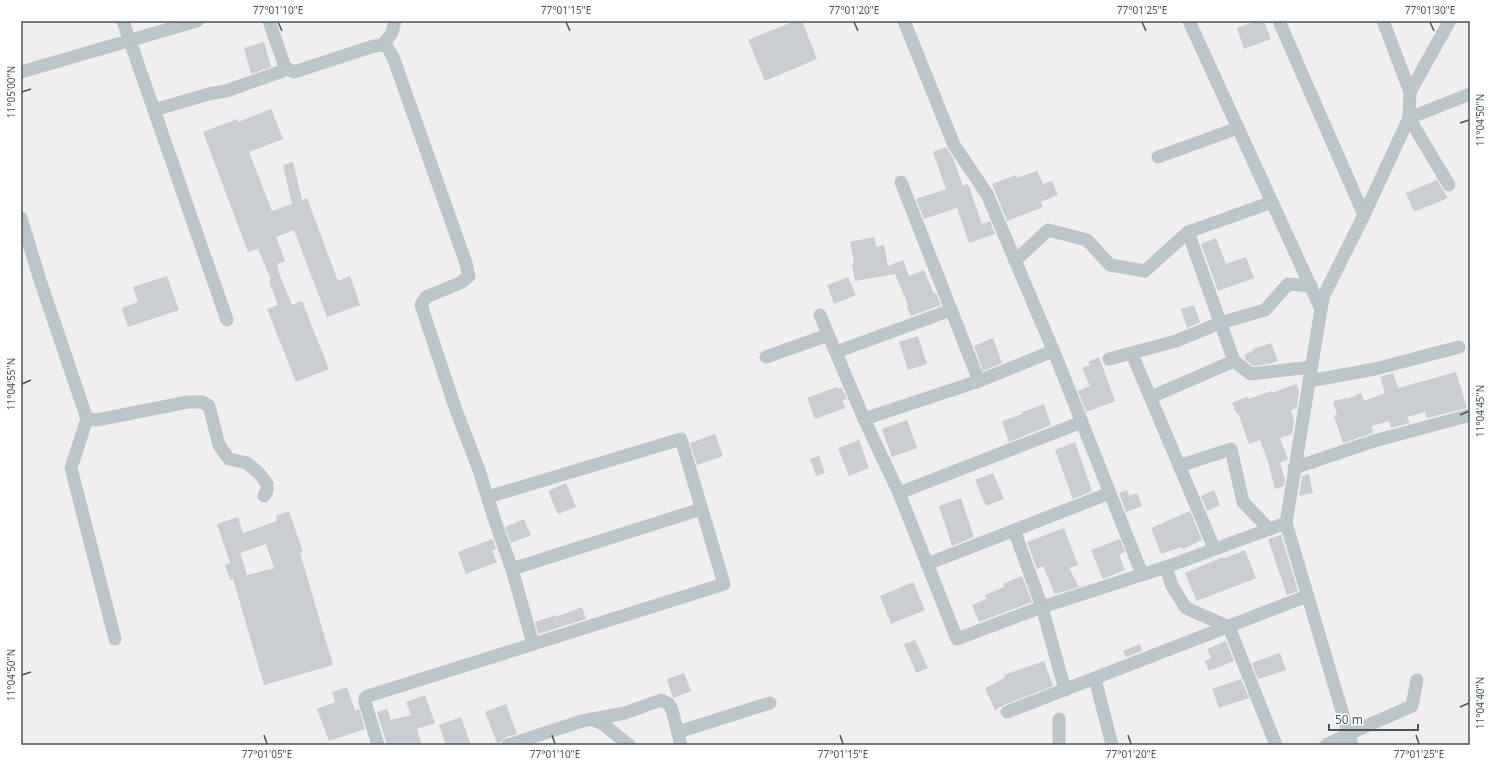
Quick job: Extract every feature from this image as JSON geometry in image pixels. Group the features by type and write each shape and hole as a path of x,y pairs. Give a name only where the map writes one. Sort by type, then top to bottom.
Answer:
{"street":[{"path":"123,21 227,320"},
{"path":"21,72 197,21"},
{"path":"269,21 285,67 294,72 374,46 386,46"},
{"path":"395,21 392,33 383,44 394,57 470,276 460,283 426,297 421,305 512,569 532,644"},
{"path":"904,21 954,145 987,194 1082,422 1142,574"},
{"path":"1189,21 1321,309"},
{"path":"1279,21 1364,215"},
{"path":"1350,739 1286,523 1324,296 1409,118 1410,92 1383,21"},
{"path":"1410,92 1449,22"},
{"path":"154,110 209,94 226,92 288,69"},
{"path":"1409,118 1470,94"},
{"path":"1409,118 1450,185"},
{"path":"1158,157 1238,128"},
{"path":"901,182 979,381"},
{"path":"1015,260 1048,230 1087,240 1110,265 1146,271 1188,232 1272,202"},
{"path":"21,218 42,288 87,419 71,468 115,639"},
{"path":"1188,232 1234,361 1250,374 1311,367"},
{"path":"1109,359 1176,341 1220,323 1265,310 1288,284 1311,286"},
{"path":"836,352 951,310"},
{"path":"820,315 864,419 899,493 958,639 1042,607 1071,599 1166,567 1214,548 1286,523"},
{"path":"766,357 828,335"},
{"path":"1309,381 1375,369 1459,348"},
{"path":"864,419 979,381 1053,351"},
{"path":"1132,354 1214,548"},
{"path":"1151,398 1234,361"},
{"path":"87,419 97,420 188,402 202,402 208,406 219,445 229,459 247,463 259,473 267,484 267,490 264,496"},
{"path":"1294,468 1374,441 1467,416"},
{"path":"899,493 1082,422"},
{"path":"378,745 365,698 368,696 724,584 681,439 488,497"},
{"path":"1180,466 1231,449 1243,502 1269,529"},
{"path":"927,564 1110,494"},
{"path":"512,569 701,509"},
{"path":"1014,530 1042,607 1065,690"},
{"path":"1166,567 1172,586 1186,608 1230,627 1276,745"},
{"path":"1007,712 1307,596"},
{"path":"1095,679 1112,745"},
{"path":"1326,745 1350,739 1412,706 1417,680"},
{"path":"508,745 591,719 625,713 661,700 669,704 672,710 679,739 770,703"},
{"path":"591,719 602,724 629,745"},
{"path":"1059,719 1059,745"}],"building":[{"path":"795,21 802,21 817,59 765,81 748,40"},
{"path":"1256,21 1264,21 1271,39 1244,49 1237,28"},
{"path":"264,42 271,67 251,74 244,48"},
{"path":"271,109 283,139 249,152 272,211 292,204 283,165 293,162 302,200 307,198 338,281 350,276 360,305 327,317 294,230 276,237 285,261 277,264 278,271 292,305 302,301 329,369 296,382 267,309 278,305 269,281 271,280 258,249 248,252 203,132 237,119 238,122"},
{"path":"946,147 953,158 963,186 968,184 982,224 990,221 995,234 969,243 957,208 924,219 916,199 946,189 933,152"},
{"path":"1037,171 1043,184 1052,181 1058,195 1041,202 1043,207 1007,221 992,184 1016,175 1017,178"},
{"path":"1437,180 1448,198 1414,212 1406,193"},
{"path":"874,237 876,247 884,245 888,266 903,260 909,276 924,270 934,294 936,293 941,305 911,316 895,274 855,281 852,264 854,263 850,242"},
{"path":"1216,238 1226,264 1246,257 1254,278 1218,291 1201,244"},
{"path":"167,276 179,310 128,327 122,308 138,302 133,287"},
{"path":"848,277 856,295 834,304 827,285"},
{"path":"1194,305 1200,322 1187,328 1181,309"},
{"path":"918,336 927,364 908,370 899,342"},
{"path":"993,338 1002,363 983,371 974,346"},
{"path":"1271,343 1278,361 1270,364 1253,366 1246,360 1244,355 1253,351 1253,349"},
{"path":"1099,357 1115,401 1086,412 1078,391 1090,386 1082,368 1090,365 1088,362"},
{"path":"1456,372 1467,408 1427,418 1425,412 1407,417 1410,423 1391,428 1389,421 1372,426 1373,433 1343,443 1334,416 1337,415 1333,401 1347,399 1361,393 1364,401 1385,393 1380,377 1393,373 1398,388"},
{"path":"1296,384 1299,391 1297,408 1291,410 1294,422 1292,434 1280,438 1288,459 1280,463 1285,480 1284,486 1275,489 1268,462 1260,440 1249,444 1238,413 1237,414 1232,403 1247,397 1248,399 1272,391 1272,393"},
{"path":"837,387 838,389 842,388 847,399 842,400 845,408 815,419 807,398"},
{"path":"1044,404 1051,425 1009,442 1002,421"},
{"path":"907,420 917,448 892,457 882,429"},
{"path":"715,434 723,456 697,465 690,443"},
{"path":"859,440 869,468 849,476 838,448"},
{"path":"1075,442 1092,491 1073,499 1055,450"},
{"path":"819,456 825,473 816,476 810,459"},
{"path":"993,473 1004,499 986,506 975,480"},
{"path":"1309,474 1313,493 1299,496 1302,476"},
{"path":"566,483 576,507 558,514 548,491"},
{"path":"1127,490 1129,496 1137,493 1142,506 1126,512 1119,493"},
{"path":"1214,490 1220,505 1207,511 1201,496"},
{"path":"961,498 974,537 952,546 939,506"},
{"path":"289,511 303,552 300,553 333,665 264,685 233,579 230,580 225,565 230,563 217,524 238,517 243,533 277,521 276,516","holes":["266,544 274,568 247,575 240,553"]},
{"path":"1190,511 1202,540 1183,549 1182,547 1161,554 1151,528"},
{"path":"524,519 531,535 511,543 505,527"},
{"path":"1064,528 1078,565 1069,568 1079,587 1055,594 1043,566 1037,569 1027,542"},
{"path":"1281,535 1298,591 1287,595 1268,539"},
{"path":"493,539 496,549 492,551 497,562 466,574 458,552"},
{"path":"1120,539 1125,552 1119,555 1125,570 1103,579 1091,550"},
{"path":"1245,550 1256,578 1197,601 1185,573 1223,557 1223,559"},
{"path":"1022,576 1032,602 979,622 972,605 986,599 985,595 1004,587 1003,584"},
{"path":"913,582 925,610 891,624 880,596"},
{"path":"582,607 586,619 538,634 535,622 556,615 556,617"},
{"path":"915,640 928,668 916,673 904,644"},
{"path":"1226,641 1234,661 1209,671 1205,661 1211,658 1207,649"},
{"path":"1140,644 1142,651 1126,657 1123,651"},
{"path":"1280,653 1286,670 1258,679 1252,663"},
{"path":"1044,661 1053,686 995,710 985,688 1005,678 1004,675"},
{"path":"684,673 691,691 673,698 667,679"},
{"path":"1241,679 1249,698 1219,708 1212,689"},
{"path":"347,687 355,711 359,709 365,729 329,741 317,709 335,702 332,692"},
{"path":"425,695 435,723 417,729 422,745 387,745 377,712 387,709 391,720 411,715 406,702"},
{"path":"506,704 517,734 506,737 501,742 497,743 485,712"},
{"path":"461,717 471,745 446,745 439,725"}]}
